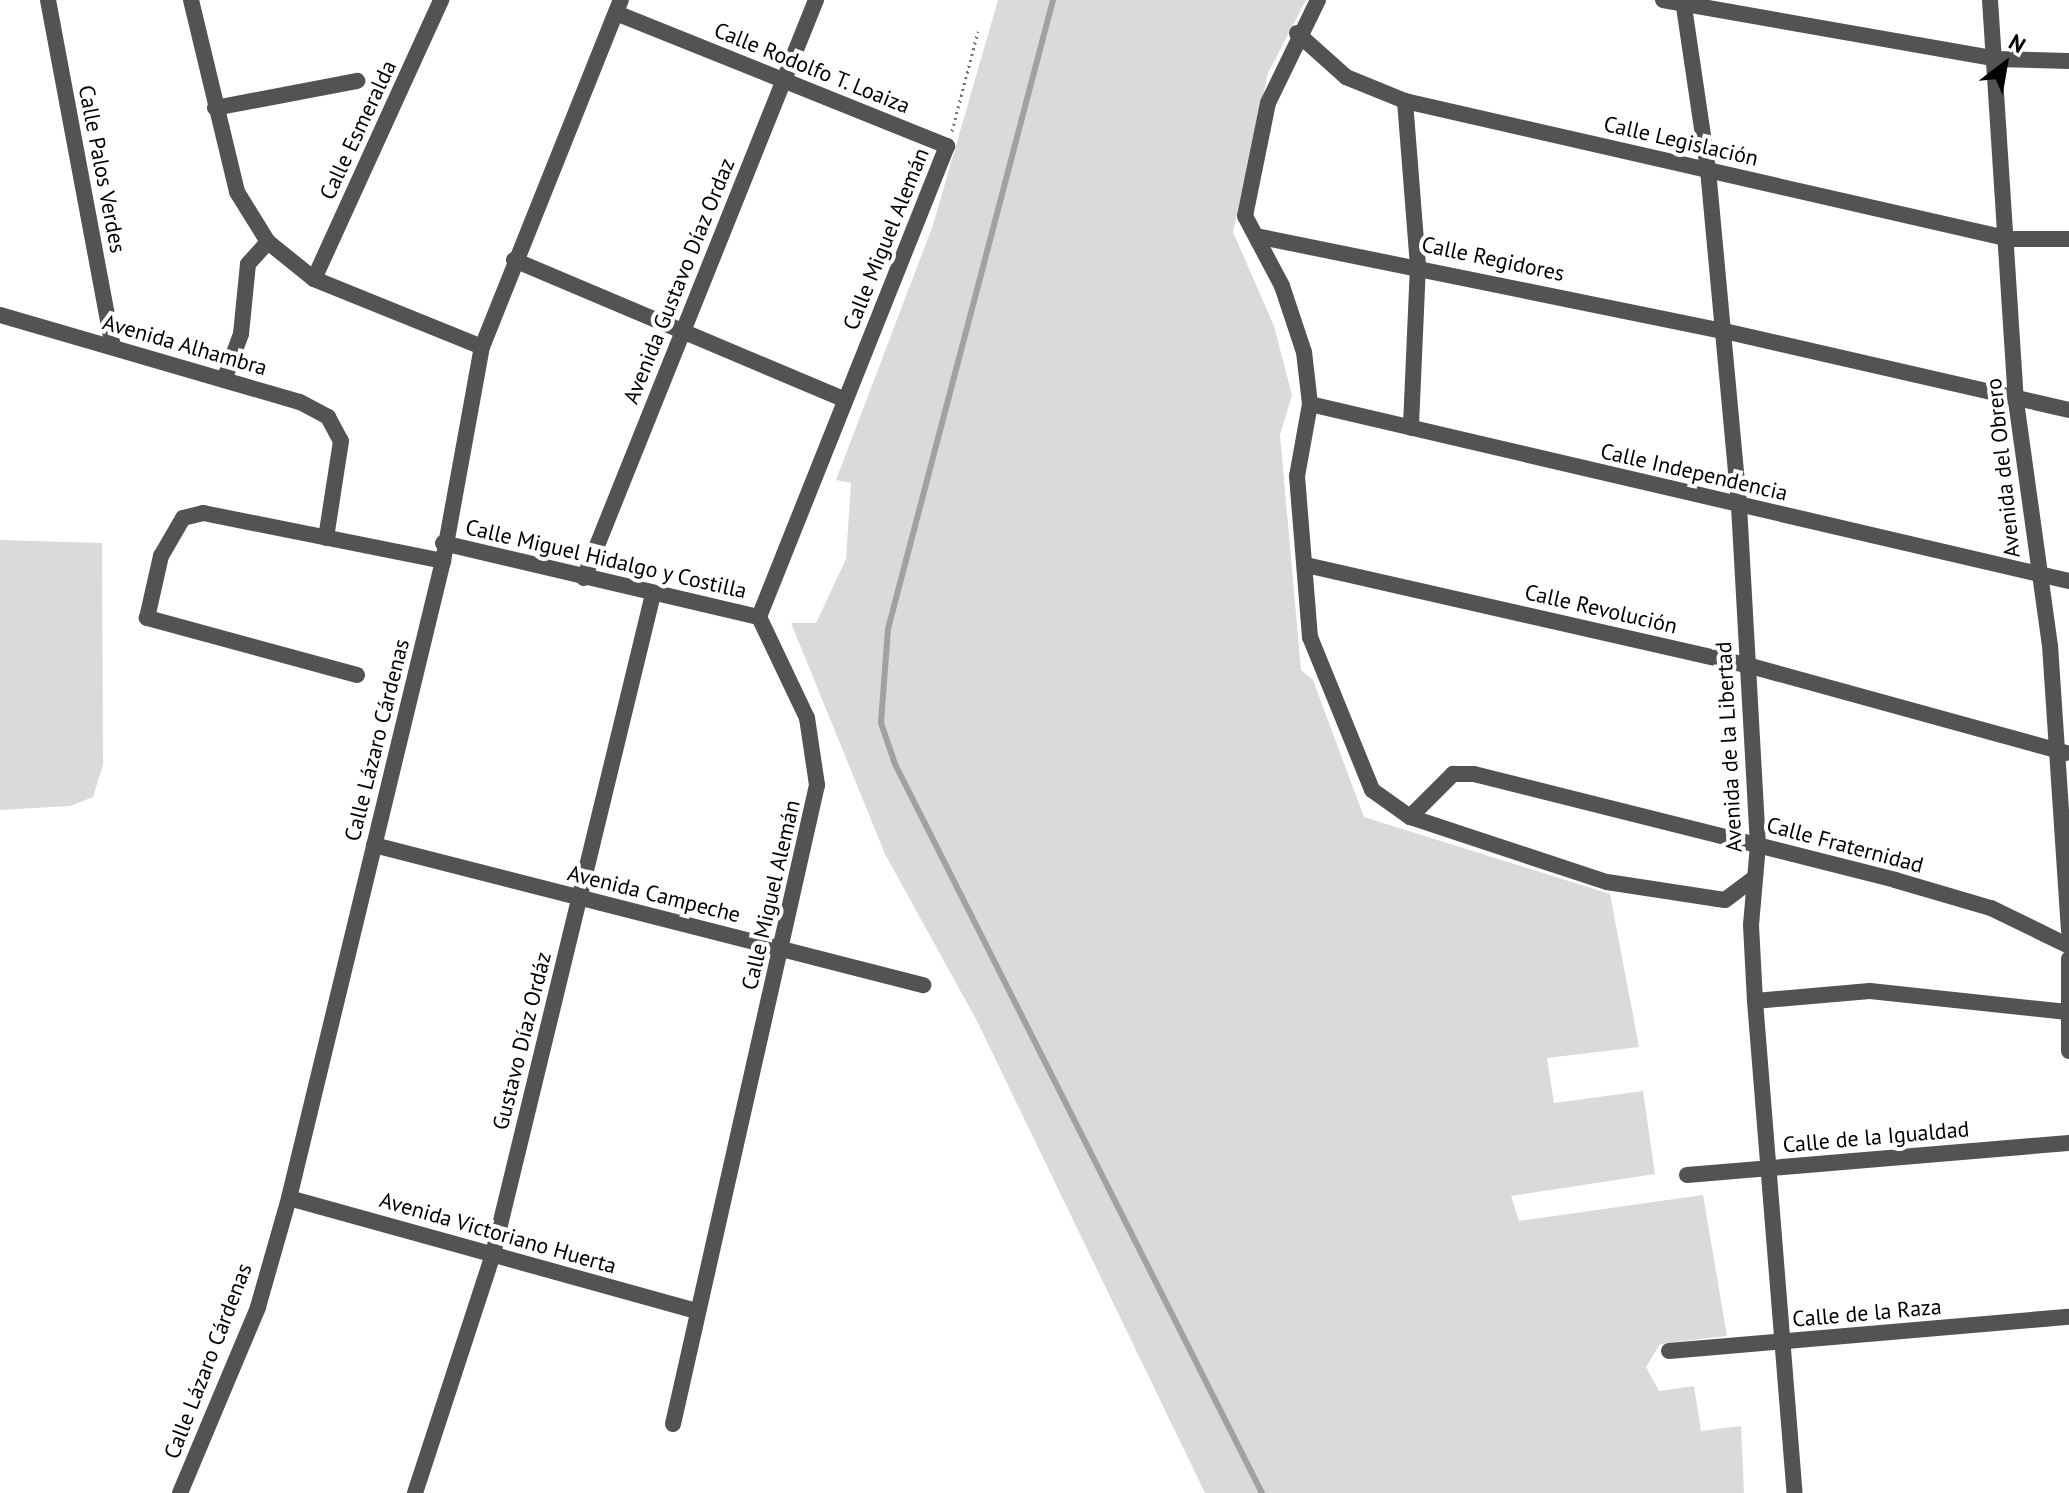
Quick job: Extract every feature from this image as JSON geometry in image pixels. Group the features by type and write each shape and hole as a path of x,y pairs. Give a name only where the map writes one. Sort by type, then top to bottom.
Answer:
{"street":[{"name":"Calle Palos Verdes","path":"48,0 113,347"},
{"path":"191,0 237,192 268,242 314,279 482,347"},
{"name":"Calle Esmeralda","path":"314,279 441,0"},
{"name":"Avenida Gustavo Díaz Ordaz","path":"584,578 816,0"},
{"path":"1318,0 1297,33 1256,150 1245,216 1297,323 1310,404 1296,456 1315,658 1355,752 1379,800 1410,817 1645,890 1725,900 1755,876"},
{"path":"1663,0 1996,59 2069,61"},
{"name":"Avenida del Obrero","path":"1990,0 2010,239 2016,401 2036,573 2064,753 2069,930"},
{"name":"Avenida de la Libertad","path":"1684,2 1708,170 1720,330 1739,506 1758,845 1755,876 1755,1001 1765,1168 1795,1493"},
{"name":"Calle Rodolfo T. Loaiza","path":"619,7 783,80 947,146"},
{"name":"Calle Lázaro Cárdenas","path":"180,1493 258,1307 289,1198 443,552 482,347 514,260 619,7"},
{"name":"Calle Legislación","path":"1297,33 1346,77 1405,101 2010,239 2069,239"},
{"path":"215,108 357,81"},
{"path":"1405,101 1418,265 1411,428"},
{"name":"Calle Miguel Alemán","path":"673,1424 694,1310 813,818 816,757 807,718 759,617 947,146"},
{"name":"Calle Regidores","path":"1256,236 1418,265 1720,330 2016,401 2069,410"},
{"path":"224,380 241,334 248,264 268,242"},
{"path":"514,260 845,400"},
{"name":"Avenida Alhambra","path":"0,315 316,409 341,441 326,538"},
{"name":"Calle Independencia","path":"1310,404 2069,581"},
{"name":"Calle Miguel Hidalgo y Costilla","path":"357,675 147,618 161,556 183,518 203,513 326,538 443,552 584,578 759,617"},
{"name":"Calle Revolución","path":"1306,565 1747,665 2064,753"},
{"name":"Gustavo Díaz Ordáz","path":"415,1493 493,1254 653,594"},
{"name":"Calle Fraternidad","path":"1410,817 1463,772 1758,845 1991,908 2069,946"},
{"name":"Avenida Campeche","path":"374,845 923,985"},
{"path":"2069,959 2065,1012 2069,1051"},
{"path":"1755,1001 1870,991 2065,1012"},
{"name":"Calle de la Igualdad","path":"1687,1175 2069,1143"},
{"name":"Avenida Victoriano Huerta","path":"289,1198 694,1310"},
{"name":"Calle de la Raza","path":"1669,1351 1782,1344 2069,1317"}],"path":[{"path":"947,146 978,31"}],"shaded area":[{"path":"998,0 1306,0 1268,73 1233,232 1274,326 1292,395 1280,435 1301,670 1313,680 1364,817 1610,894 1639,1047 1547,1058 1554,1103 1643,1091 1655,1174 1511,1196 1519,1221 1703,1195 1727,1336 1660,1344 1646,1367 1659,1391 1694,1386 1701,1431 1741,1426 1744,1493 1205,1493 977,1021 885,854 791,623 816,623 846,559 851,483 836,480 933,225"},
{"path":"0,540 102,543 103,765 93,797 70,806 0,810"}],"waterway":[{"path":"1053,0 888,629 881,723 895,764 1262,1493"}]}
